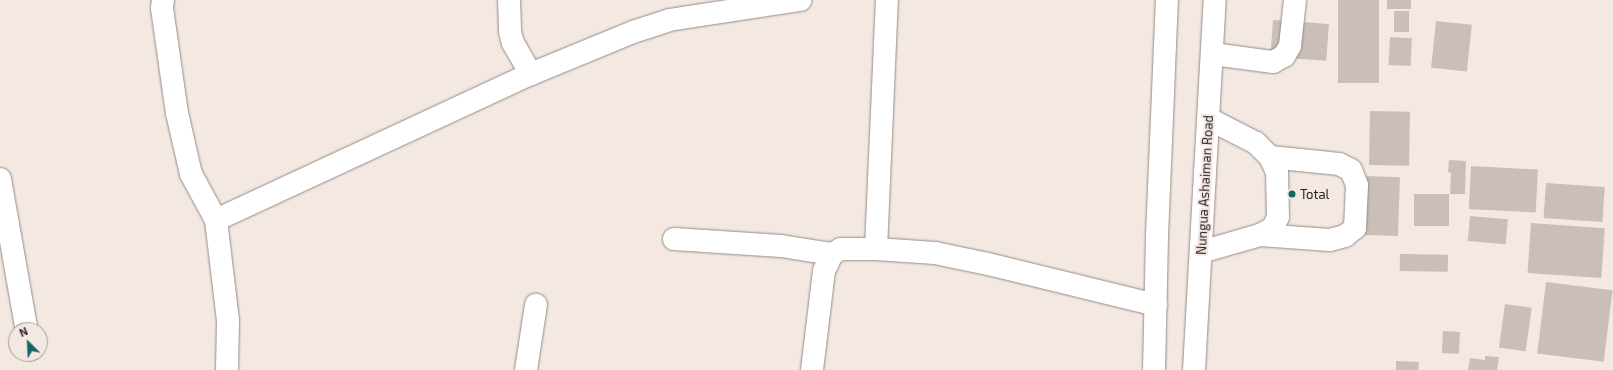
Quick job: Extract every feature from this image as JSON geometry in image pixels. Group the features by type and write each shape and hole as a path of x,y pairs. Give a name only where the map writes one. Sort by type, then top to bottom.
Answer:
{"street":[{"path":"163,0 162,8 177,113 191,174 216,220 228,321 227,370"},
{"path":"509,0 510,32 513,42 531,74"},
{"path":"216,220 531,74 633,32 669,20 800,0"},
{"path":"876,249 887,0"},
{"path":"1154,370 1167,0"},
{"name":"Nungua Ashaiman Road","path":"1194,370 1215,0"},
{"path":"1213,54 1273,62 1284,56 1290,46 1295,0"},
{"path":"1201,252 1260,235 1273,228 1278,217 1277,172 1270,156 1256,143 1209,119"},
{"path":"1260,235 1330,240 1345,236 1355,228 1357,185 1351,170 1339,164 1270,156"},
{"path":"0,179 25,322"},
{"path":"674,239 781,246 832,254"},
{"path":"812,370 824,271 832,254 841,249 876,249 935,253 988,264 1156,305"},
{"path":"526,370 536,305"}],"building":[{"path":"1338,0 1379,0 1379,83 1338,83"},
{"path":"1387,0 1411,0 1411,9 1387,9"},
{"path":"1394,11 1409,11 1409,32 1394,32"},
{"path":"1273,20 1329,24 1326,61 1270,57"},
{"path":"1436,21 1472,25 1467,72 1431,68"},
{"path":"1390,37 1412,38 1411,66 1389,65"},
{"path":"1370,111 1410,112 1409,166 1369,165"},
{"path":"1449,160 1466,161 1465,194 1450,194 1451,173 1448,172"},
{"path":"1471,166 1538,170 1536,212 1469,209"},
{"path":"1367,176 1400,177 1398,236 1365,235"},
{"path":"1546,183 1605,187 1602,222 1544,218"},
{"path":"1414,194 1449,194 1449,226 1414,226"},
{"path":"1470,216 1508,219 1506,244 1468,241"},
{"path":"1531,223 1605,228 1601,278 1528,273"},
{"path":"1400,254 1448,255 1448,272 1400,271"},
{"path":"1546,282 1613,290 1604,362 1537,353"},
{"path":"1505,304 1532,308 1526,351 1499,348"},
{"path":"1443,331 1460,332 1459,354 1442,353"},
{"path":"1485,356 1499,357 1497,370 1468,370 1470,358 1485,360"},
{"path":"1396,361 1419,362 1418,370 1396,370"}],"place":[{"name":"Total","path":"1292,194"}]}
